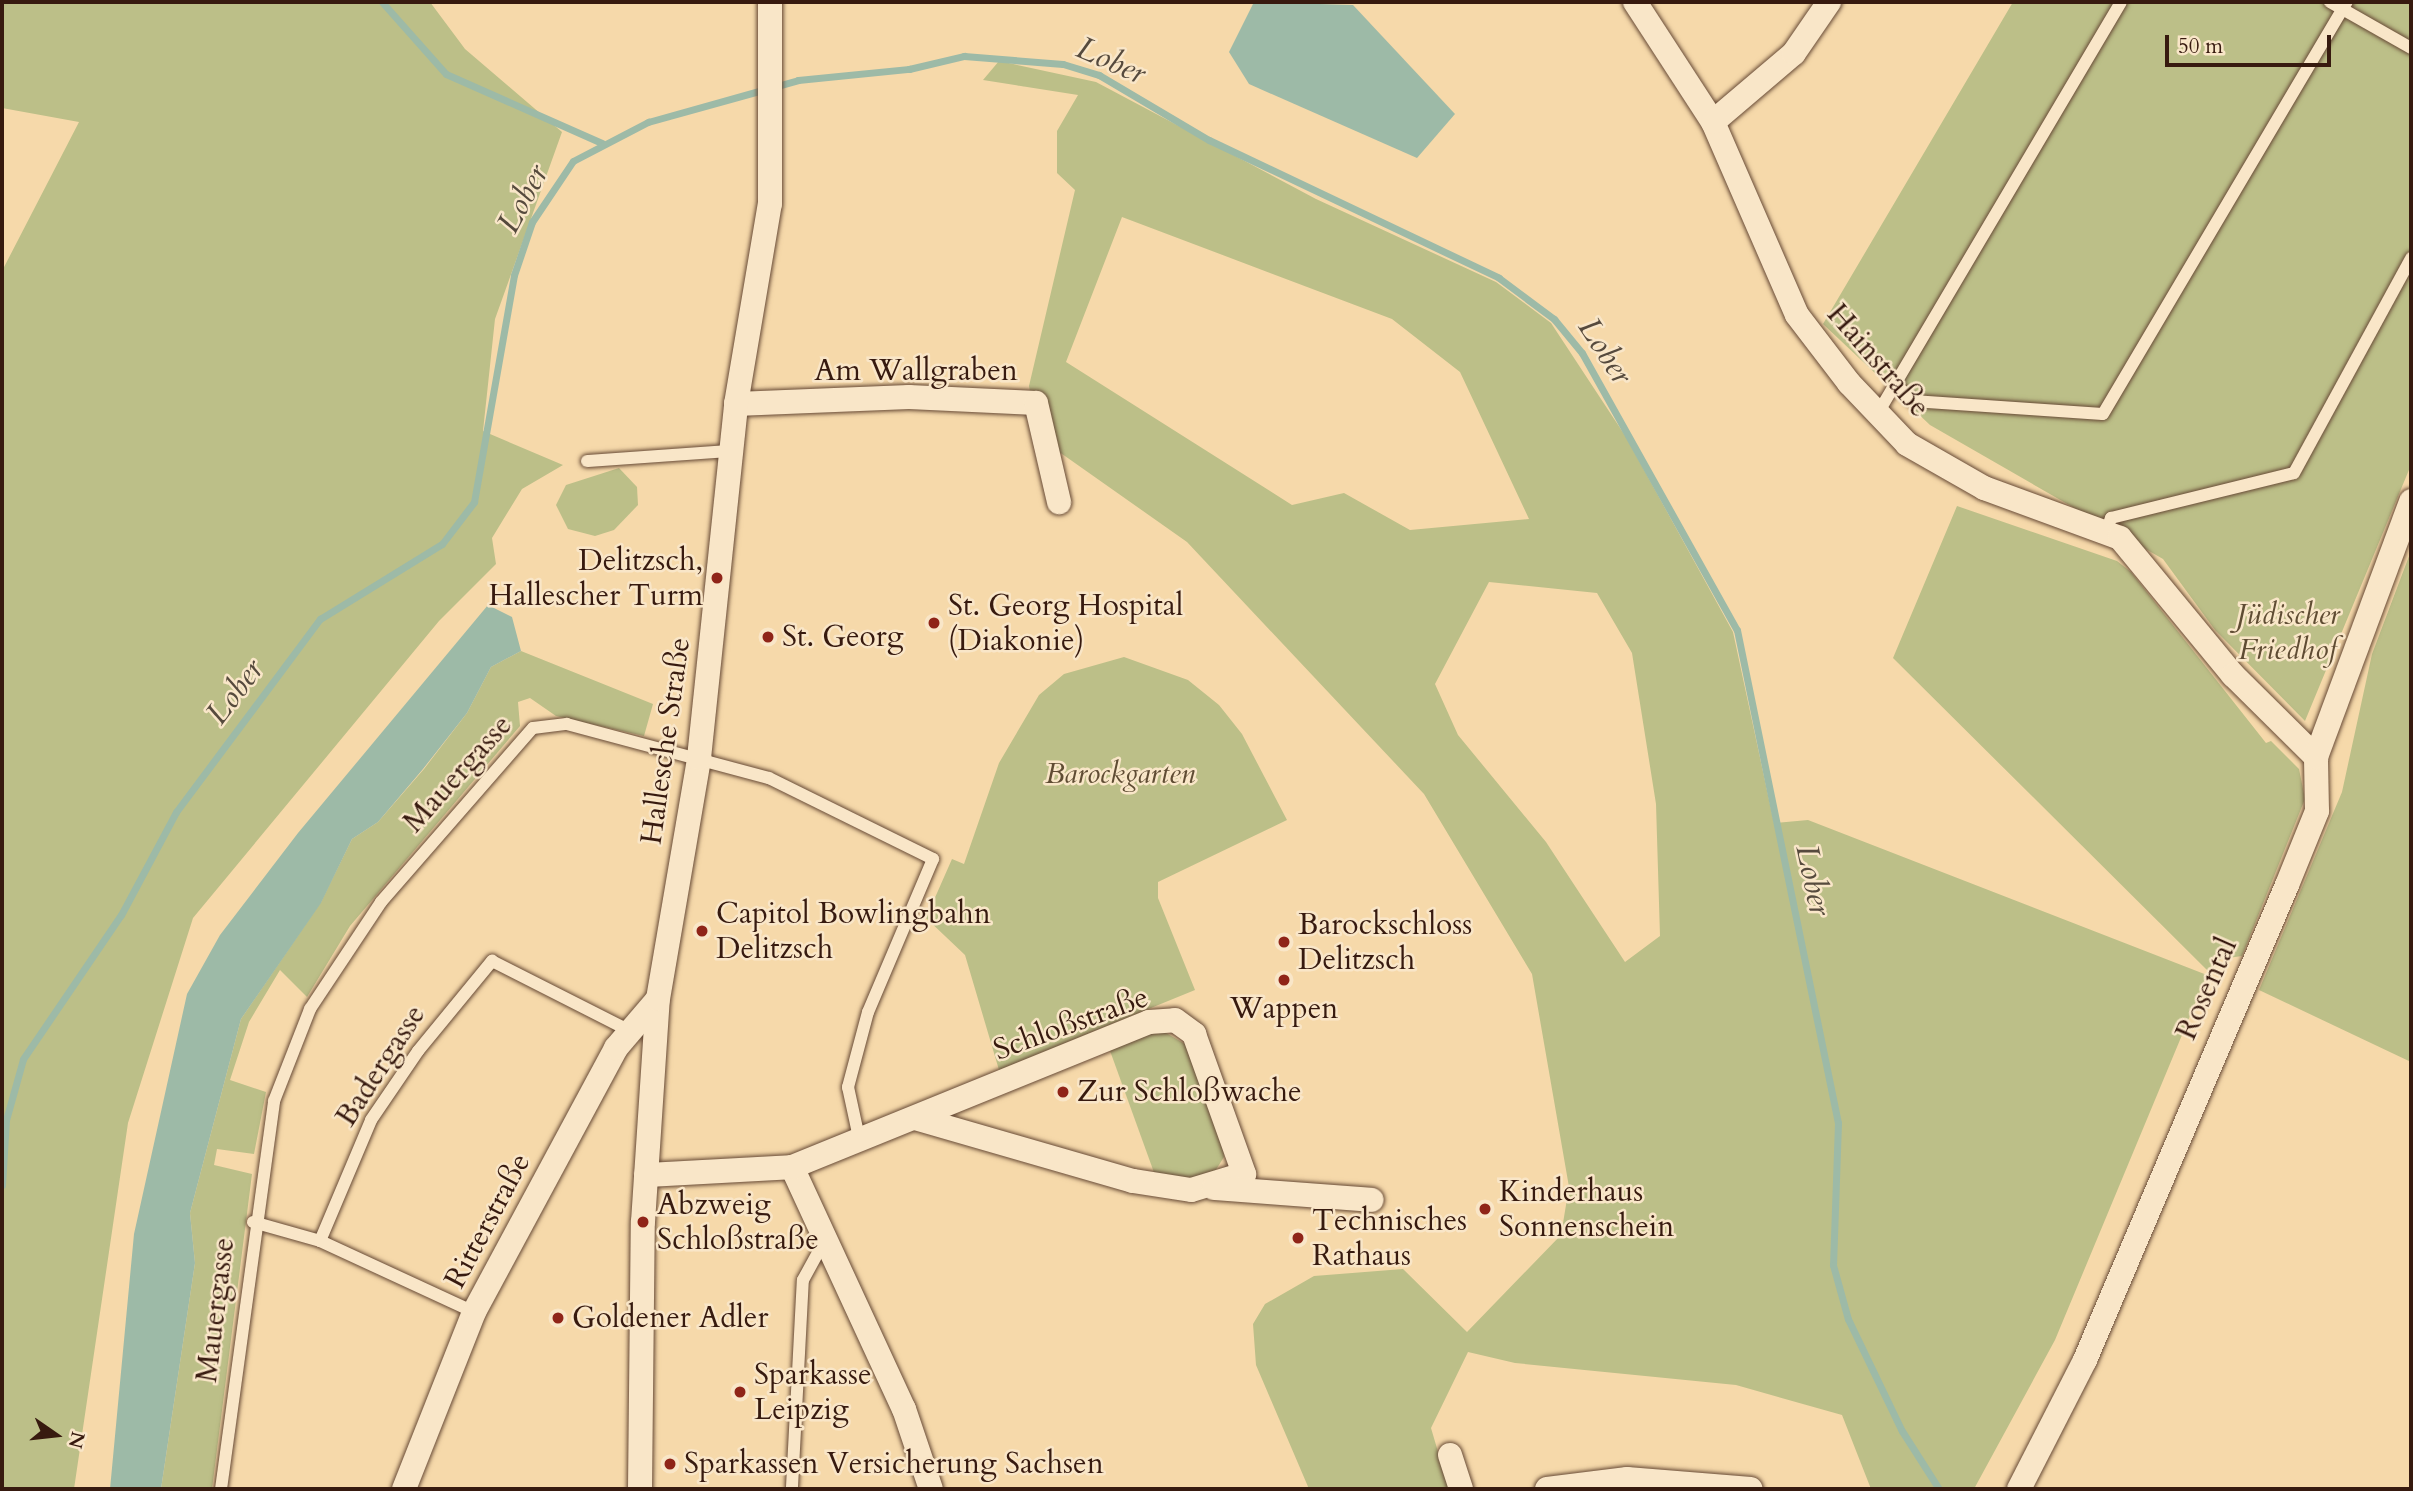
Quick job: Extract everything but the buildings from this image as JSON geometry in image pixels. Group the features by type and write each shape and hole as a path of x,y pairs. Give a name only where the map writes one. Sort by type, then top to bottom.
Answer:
{"street":[{"name":"Hallesche Straße","path":"640,1489 646,1175 658,999 699,758 730,451 769,204 770,2"},
{"path":"1713,122 1794,53 1829,2"},
{"name":"Hainstraße","path":"1640,5 1713,122 1797,314 1878,413 1907,444 1984,488 2120,538 2150,570 2233,675 2316,757"},
{"name":"Am Wallgraben","path":"736,404 909,397 1036,403 1059,502"},
{"name":"Rosental","path":"2019,1489 2085,1360 2287,885 2316,811 2316,757 2411,501"},
{"name":"Ritterstraße","path":"404,1489 474,1312 616,1048 634,1033 658,999"},
{"name":"Schloßstraße","path":"646,1175 792,1167 1149,1022 1175,1020 1194,1034 1244,1174 1213,1188"},
{"path":"915,1118 1133,1181 1372,1200"},
{"path":"792,1167 827,1237 904,1409 931,1489"},
{"path":"1450,1455 1461,1489"},
{"path":"1547,1489 1627,1479 1751,1489"}],"lane":[{"path":"1878,413 2121,2"},
{"path":"2330,2 2345,5 2411,48"},
{"path":"1896,385 1913,401 2103,414 2345,5"},
{"path":"2106,533 2112,518 2294,473 2411,258"},
{"path":"587,461 730,451"},
{"name":"Mauergasse","path":"221,1489 253,1222 274,1101 310,1009 381,902 515,742 533,728 567,724 769,778 933,859 867,1012 848,1087 859,1138"},
{"name":"Badergasse","path":"320,1241 371,1120 484,964 500,964 634,1033"},
{"path":"253,1222 320,1241 474,1312"},
{"path":"792,1487 803,1280 827,1237"}],"green space":[{"path":"2,2 430,2 465,49 562,132 495,319 483,431 563,465 522,489 492,538 496,564 439,621 193,918 128,1123 74,1489 2,1489 2,271 79,122 2,108"},
{"name":"Jüdischer Friedhof","path":"2013,2 2411,2 2411,465 2305,721 2215,630 2163,559 1930,425 1823,324"},
{"path":"999,61 1096,82 1316,199 1496,282 1551,323 1626,437 1733,632 1774,823 1808,820 2207,975 2055,1340 1974,1489 1871,1489 1842,1415 1736,1385 1515,1363 1468,1352 1431,1428 1449,1489 1309,1489 1256,1365 1253,1324 1265,1304 1314,1276 1403,1269 1467,1332 1561,1235 1569,1187 1532,974 1424,794 1187,542 1038,437 1029,386 1075,190 1057,173 1057,131 1078,95 983,80","holes":["1122,217 1392,319 1460,372 1529,519 1410,530 1344,493 1292,505 1066,362","1489,582 1597,593 1632,653 1656,804 1660,936 1625,962 1546,842 1458,735 1435,684"]},
{"path":"619,468 637,487 638,505 614,530 595,536 568,529 556,505 566,485"},
{"path":"1957,506 2117,561 2131,572 2266,743 2271,741 2299,769 2305,799 2242,956 2221,959 2209,972 1893,658"},
{"path":"2411,551 2411,1062 2259,990 2342,792 2372,654"},
{"path":"521,651 653,704 644,736 556,716 530,698 518,702 520,726 350,926 307,997 280,970 249,1022 230,1080 266,1092 254,1154 217,1149 214,1165 252,1174 212,1489 161,1489 195,1263 190,1213 241,1019 321,902 352,839 378,822 424,769 467,713 491,667"},
{"name":"Barockgarten","path":"1124,657 1188,680 1219,705 1242,734 1287,820 1158,882 1158,898 1195,990 999,1070 965,955 926,918 952,859 964,864 999,763 1039,695 1064,674"},
{"path":"1161,1030 1185,1044 1223,1144 1224,1157 1210,1179 1156,1178 1109,1048"}],"shaded area":[{"path":"1254,2 1353,5 1455,114 1417,158 1249,84 1229,52"},
{"path":"488,605 512,617 521,651 491,667 467,713 423,769 378,822 352,839 321,903 241,1019 190,1213 195,1263 161,1489 110,1489 134,1234 187,994 220,935 298,833"}],"waterway":[{"path":"382,2 446,74 602,143"},
{"name":"Lober","path":"2,1185 6,1120 23,1059 121,915 176,812 320,619 442,544 474,502 514,275 532,222 573,161 648,122 798,80 909,69 964,56 1063,64 1099,75 1209,140 1499,278 1554,319 1582,353 1737,630 1838,1123 1833,1265 1848,1319 1902,1431 1939,1489"}],"place":[{"name":"Delitzsch, Hallescher Turm","path":"717,578"},
{"name":"St. Georg Hospital (Diakonie)","path":"934,623"},
{"name":"St. Georg","path":"768,637"},
{"name":"Capitol Bowlingbahn Delitzsch","path":"702,931"},
{"name":"Barockschloss Delitzsch","path":"1284,942"},
{"name":"Wappen","path":"1284,980"},
{"name":"Zur Schloßwache","path":"1063,1092"},
{"name":"Kinderhaus Sonnenschein","path":"1485,1209"},
{"name":"Abzweig Schloßstraße","path":"643,1222"},
{"name":"Technisches Rathaus","path":"1298,1238"},
{"name":"Goldener Adler","path":"558,1318"},
{"name":"Sparkasse Leipzig","path":"740,1392"},
{"name":"Sparkassen Versicherung Sachsen","path":"670,1464"}]}
